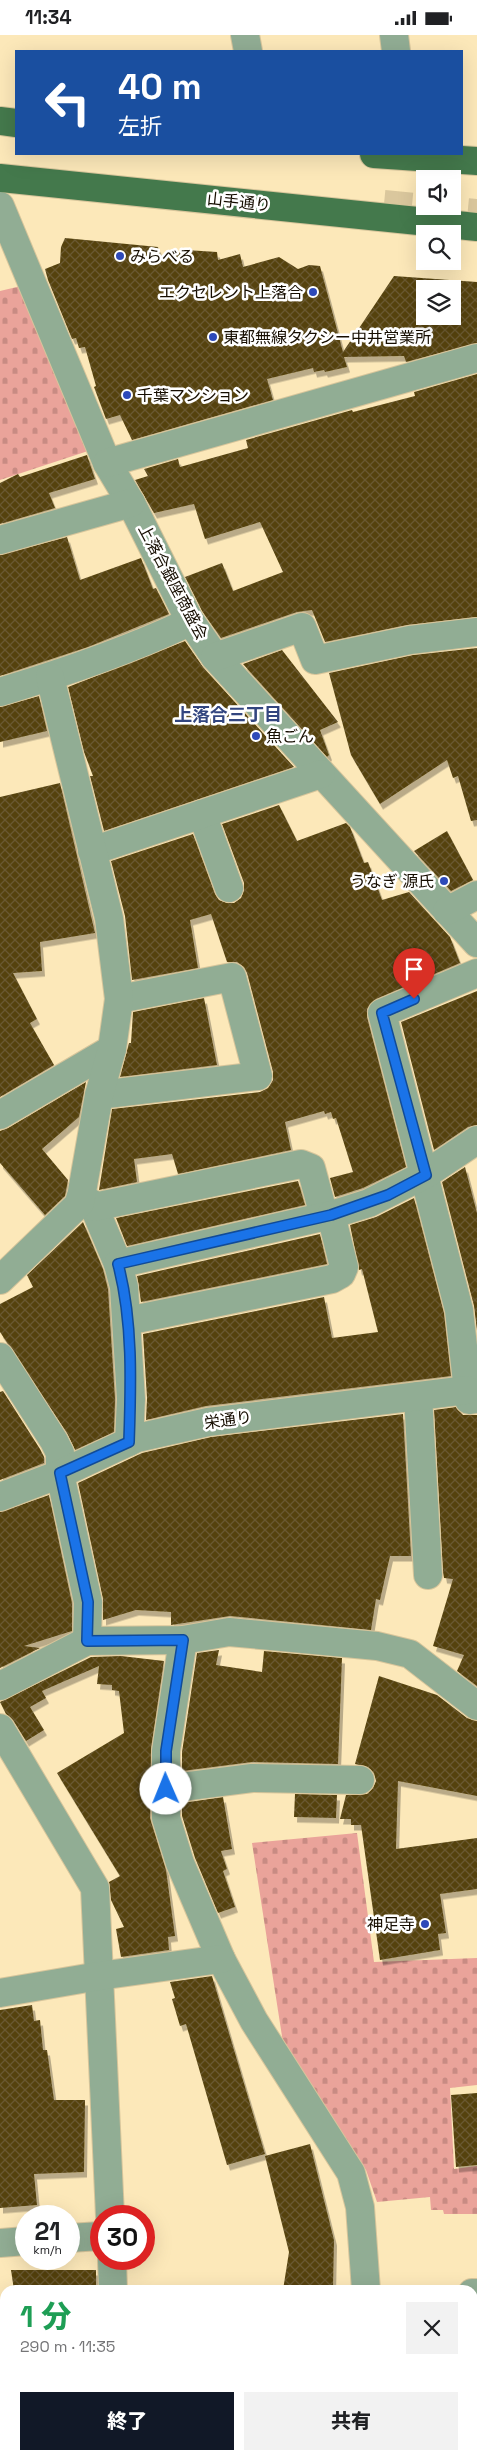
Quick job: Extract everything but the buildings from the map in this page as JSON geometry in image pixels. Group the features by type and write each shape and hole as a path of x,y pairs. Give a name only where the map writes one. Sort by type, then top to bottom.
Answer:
{"main road":[{"path":"0,121 15,123"},
{"path":"402,155 477,161"},
{"name":"山手通り","path":"0,178 477,227"}],"street":[{"path":"245,35 248,50"},
{"path":"394,35 396,50"},
{"name":"上落合銀座商盛会","path":"0,206 107,463 132,503 189,619 215,657 477,943"},
{"path":"107,463 477,358"},
{"path":"0,540 132,503"},
{"path":"0,693 50,677 163,634 189,619"},
{"path":"215,657 302,627 315,660 410,640 477,632"},
{"path":"50,677 109,919 116,957 119,999 112,1049 99,1095 87,1203 118,1264 124,1287 131,1399 129,1442"},
{"path":"92,851 321,774"},
{"path":"202,814 228,888"},
{"path":"447,911 477,895"},
{"path":"472,1395 459,1310 426,1175 382,1013 477,973"},
{"path":"99,1095 258,1076 232,977 119,999"},
{"path":"0,1115 112,1049"},
{"path":"118,1264 327,1215 388,1195 426,1175 477,1140"},
{"path":"0,1280 80,1203 300,1164 311,1168 344,1267 341,1274 332,1279 127,1321"},
{"path":"0,1357 54,1441 60,1453 60,1473 77,1500 88,1602 87,1641"},
{"name":"栄通り","path":"0,1497 60,1473 137,1438 208,1422 418,1396 472,1395"},
{"path":"418,1396 428,1575"},
{"path":"0,1686 87,1641 183,1640 229,1632 377,1647 410,1653 477,1706"},
{"path":"183,1640 166,1751 166,1818 180,1863 221,1959 254,2021 351,2173 360,2207 366,2285"},
{"path":"0,1728 95,1889 109,2205"},
{"path":"166,1789 252,1778 360,1781"},
{"path":"0,1993 99,1976 221,1959"},
{"path":"0,2243 15,2242"},
{"path":"113,2270 114,2285"}],"green space":[{"path":"21,286 88,451 0,480 0,291"},
{"path":"357,1833 374,1962 477,1958 477,2085 450,2088 454,2169 477,2166 477,2214 444,2214 443,2210 431,2210 430,2197 377,2202 366,2170 284,2049 252,1843"}],"tunnel":[{"path":"384,204 477,213"}],"place":[{"name":"みらべる","path":"120,256"},
{"name":"エクセレント上落合","path":"313,292"},
{"name":"東都無線タクシー中井営業所","path":"213,337"},
{"name":"千葉マンション","path":"127,395"},
{"name":"魚ごん","path":"256,736"},
{"name":"うなぎ 源氏","path":"444,881"},
{"name":"神足寺","path":"425,1924"}],"district":[{"name":"上落合三丁目","path":"228,714"}],"route":[{"path":"166,1789 166,1751 183,1640 87,1641 88,1602 60,1473 129,1442 131,1399 127,1321 124,1287 118,1264 331,1215 369,1203 426,1175 382,1013 414,999"}]}
